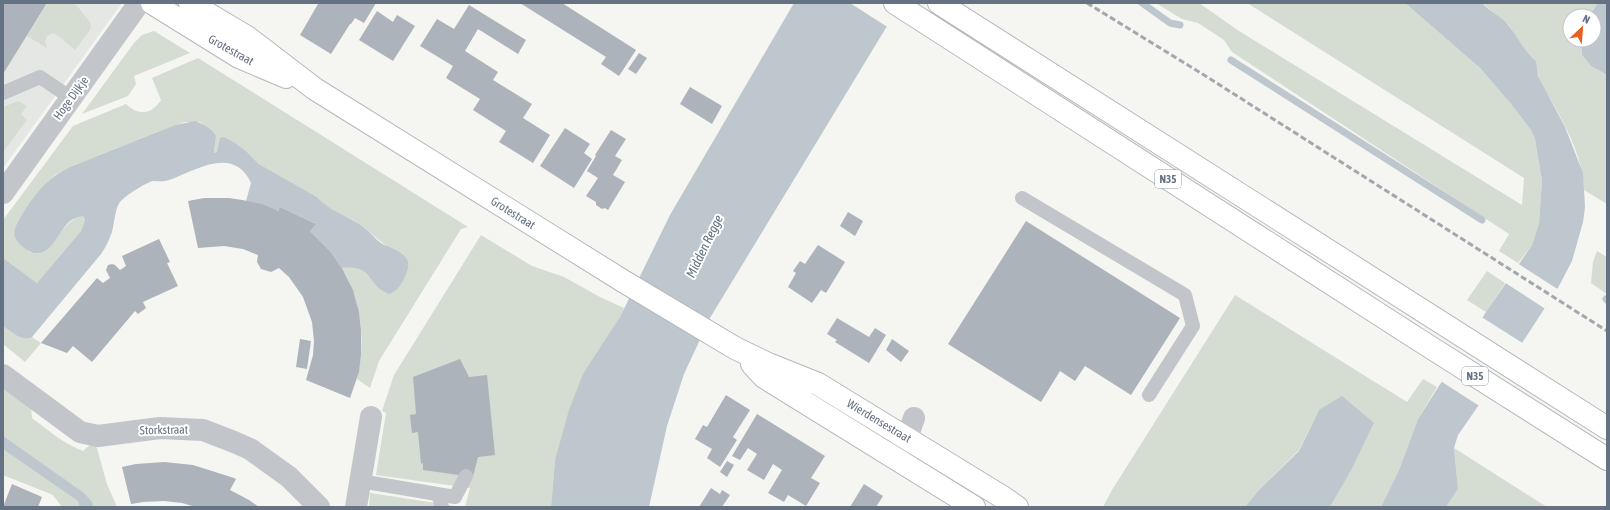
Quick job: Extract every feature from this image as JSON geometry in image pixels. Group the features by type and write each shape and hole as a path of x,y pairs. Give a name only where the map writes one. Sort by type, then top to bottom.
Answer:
{"main road":[{"name":"Grotestraat","path":"152,3 238,57 314,90"},
{"name":"Grotestraat","path":"190,3 248,38 314,90 712,335"},
{"name":"N35","path":"895,3 1607,459"},
{"name":"N35","path":"939,3 1607,428"},
{"name":"Wierdensestraat","path":"712,335 768,364 818,384 910,428 1016,507"},
{"name":"Wierdensestraat","path":"735,348 764,377 814,409 894,456 974,507"}],"street":[{"name":"Hoge Dijkje","path":"3,193 139,3"},
{"name":"Storkstraat","path":"3,375 80,432 98,436 160,428 203,430 234,442 250,449 278,468 319,507"},
{"path":"356,507 371,417"},
{"path":"894,456 910,428"}],"lane":[{"path":"3,93 40,77 71,98"},
{"path":"1022,198 1185,295 1193,326 1149,395"},
{"path":"360,481 455,496 466,476"},
{"path":"438,494 442,507"}],"shaded area":[{"path":"3,3 122,3 3,168"},
{"path":"48,3 72,3 77,6 90,22 90,30 75,50 53,33 47,36 45,42 47,48 27,36"},
{"path":"1156,3 1199,3 1239,31 1522,205 1524,178 1247,3 1405,3 1480,68 1531,130 1535,139 1542,181 1539,223 1532,245 1518,263 1499,251 1509,234 1232,52 1224,40 1198,23 1182,19"},
{"path":"1482,3 1598,3 1595,8 1562,8 1562,48 1582,48 1582,55 1591,66 1607,75 1607,204 1584,190 1581,169 1575,148 1540,80 1536,61 1528,55 1509,25"},
{"path":"154,31 190,53 134,76 136,84 128,96 82,114 134,43 142,35"},
{"path":"198,58 468,227 461,229 379,361 370,388 357,379 361,350 360,322 354,294 342,268 357,268 363,270 369,276 386,246 352,219 339,214 324,204 317,197 259,164 247,152 224,137 217,152 214,153 216,137 214,132 200,122 184,122 175,125 70,167 55,175 37,194 28,251 36,254 44,252 66,226 76,218 83,215 85,220 81,231 37,283 3,258 3,220 73,126 126,104 140,112 153,109 161,100 152,78"},
{"path":"18,101 27,106 21,114 27,120 3,152 3,107"},
{"path":"481,235 532,266 564,277 600,297 624,308 555,460 551,507 465,507 470,488 376,475 386,413 382,411 394,375"},
{"path":"1597,251 1607,257 1607,294 1591,283 1593,262"},
{"path":"1487,271 1505,283 1486,312 1467,300"},
{"path":"1235,295 1407,402 1423,379 1437,387 1418,419 1399,470 1381,507 1330,507 1352,469 1374,423 1319,410 1299,450 1259,490 1245,507 1103,507 1112,490"},
{"path":"3,326 24,339 32,337 41,343 25,362 3,344"},
{"path":"3,387 31,408 32,418 63,441 83,451 90,445 96,445 107,484 117,507 62,507 53,495 3,475"},
{"path":"1454,448 1547,507 1446,507 1458,489"},
{"path":"370,493 462,507 369,507"}],"water":[{"name":"Midden Regge","path":"794,3 901,3 710,318 684,374 667,426 649,507 551,507 555,460 569,410 583,374 620,317 670,215"},
{"path":"1405,3 1482,3 1506,23 1528,53 1536,61 1538,76 1565,127 1583,173 1585,207 1583,222 1572,261 1559,286 1526,337 1458,435 1454,448 1458,489 1446,507 1381,507 1399,470 1418,419 1486,312 1532,245 1539,223 1542,181 1535,139 1531,130 1511,104 1480,68"},
{"path":"1598,3 1607,3 1607,75 1591,66 1582,55 1582,48 1602,48 1602,8 1595,8"},
{"path":"195,121 201,123 215,133 214,153 217,152 220,138 224,137 247,152 259,164 317,197 329,207 360,224 381,243 402,254 407,259 408,266 402,283 389,294 376,286 369,276 360,269 342,268 330,251 310,231 315,224 314,223 280,207 278,211 246,201 251,183 244,172 235,165 225,163 214,164 202,167 167,181 149,182 126,196 118,205 112,232 103,251 32,337 24,339 3,326 3,258 37,283 81,231 85,220 83,216 67,224 51,246 41,253 29,251 17,241 14,235 17,224 22,215 39,191 53,177 70,167 175,125"},
{"path":"1342,396 1374,423 1352,469 1330,507 1245,507 1259,490 1299,451 1319,410"},
{"path":"3,436 84,493 92,502 93,507 80,507 78,501 3,449"}],"pier":[{"path":"850,3 903,3 889,28"},
{"path":"1517,263 1559,290 1547,310 1504,282"},
{"path":"1480,316 1524,344 1481,407 1439,380"}],"building":[{"path":"3,3 47,3 3,74"},
{"path":"316,3 376,3 364,23 355,18 331,54 300,35 318,4"},
{"path":"520,3 562,3 636,50 619,76 601,64 606,57"},
{"path":"469,5 526,40 518,54 478,29 465,51 498,72 493,80 532,104 523,118 550,135 533,163 499,142 506,131 473,110 480,99 446,78 453,66 420,46 437,19 454,29"},
{"path":"377,11 393,22 397,15 415,26 393,61 359,40"},
{"path":"639,53 647,58 636,74 628,69"},
{"path":"690,87 722,106 712,124 680,104"},
{"path":"565,128 590,144 584,153 592,159 574,188 540,166"},
{"path":"611,130 626,139 615,156 622,160 613,175 625,182 608,210 605,208 602,209 596,205 596,202 586,196 598,178 587,171"},
{"path":"204,198 229,198 242,200 262,204 278,211 280,207 316,224 310,231 330,251 342,268 353,290 359,312 361,355 359,372 350,398 306,380 313,355 314,341 312,322 303,297 289,277 279,268 271,272 261,269 257,262 258,255 243,249 224,246 198,248 188,201"},
{"path":"848,212 863,221 855,236 840,226"},
{"path":"1026,221 1180,318 1131,395 1085,366 1075,381 1060,371 1041,402 948,344"},
{"path":"159,239 170,262 167,263 178,286 143,302 146,308 138,314 135,311 92,362 73,346 67,353 41,343 97,278 103,283 110,278 106,270 108,265 115,265 120,270 126,266 122,256"},
{"path":"818,245 845,262 826,293 821,290 812,303 788,287 796,273 793,271 800,261 805,264"},
{"path":"837,318 869,337 875,328 886,335 869,363 835,342 837,340 827,334"},
{"path":"300,339 311,341 307,369 296,367"},
{"path":"892,339 909,351 901,362 886,350"},
{"path":"460,359 469,377 487,375 495,455 478,457 473,477 423,470 423,463 421,464 418,432 412,433 410,415 416,414 413,377"},
{"path":"726,395 750,410 733,437 737,440 720,467 707,458 712,449 695,439 703,425 707,427"},
{"path":"757,414 825,456 811,478 820,483 806,506 788,495 784,502 768,493 782,470 773,464 764,480 747,470 757,454 748,448 740,460 732,456"},
{"path":"727,461 734,465 727,477 720,472"},
{"path":"164,462 193,465 234,478 236,479 230,490 259,507 196,507 182,503 164,501 131,504 122,467 136,464"},
{"path":"12,484 42,497 38,507 3,507"},
{"path":"864,484 883,496 876,507 850,507"},
{"path":"711,488 720,494 722,490 730,495 722,507 699,507"}],"waterway":[{"path":"1142,3 1170,23 1180,25"},
{"path":"1231,60 1482,220"}],"railway":[{"path":"1087,3 1204,75 1607,331"}]}
